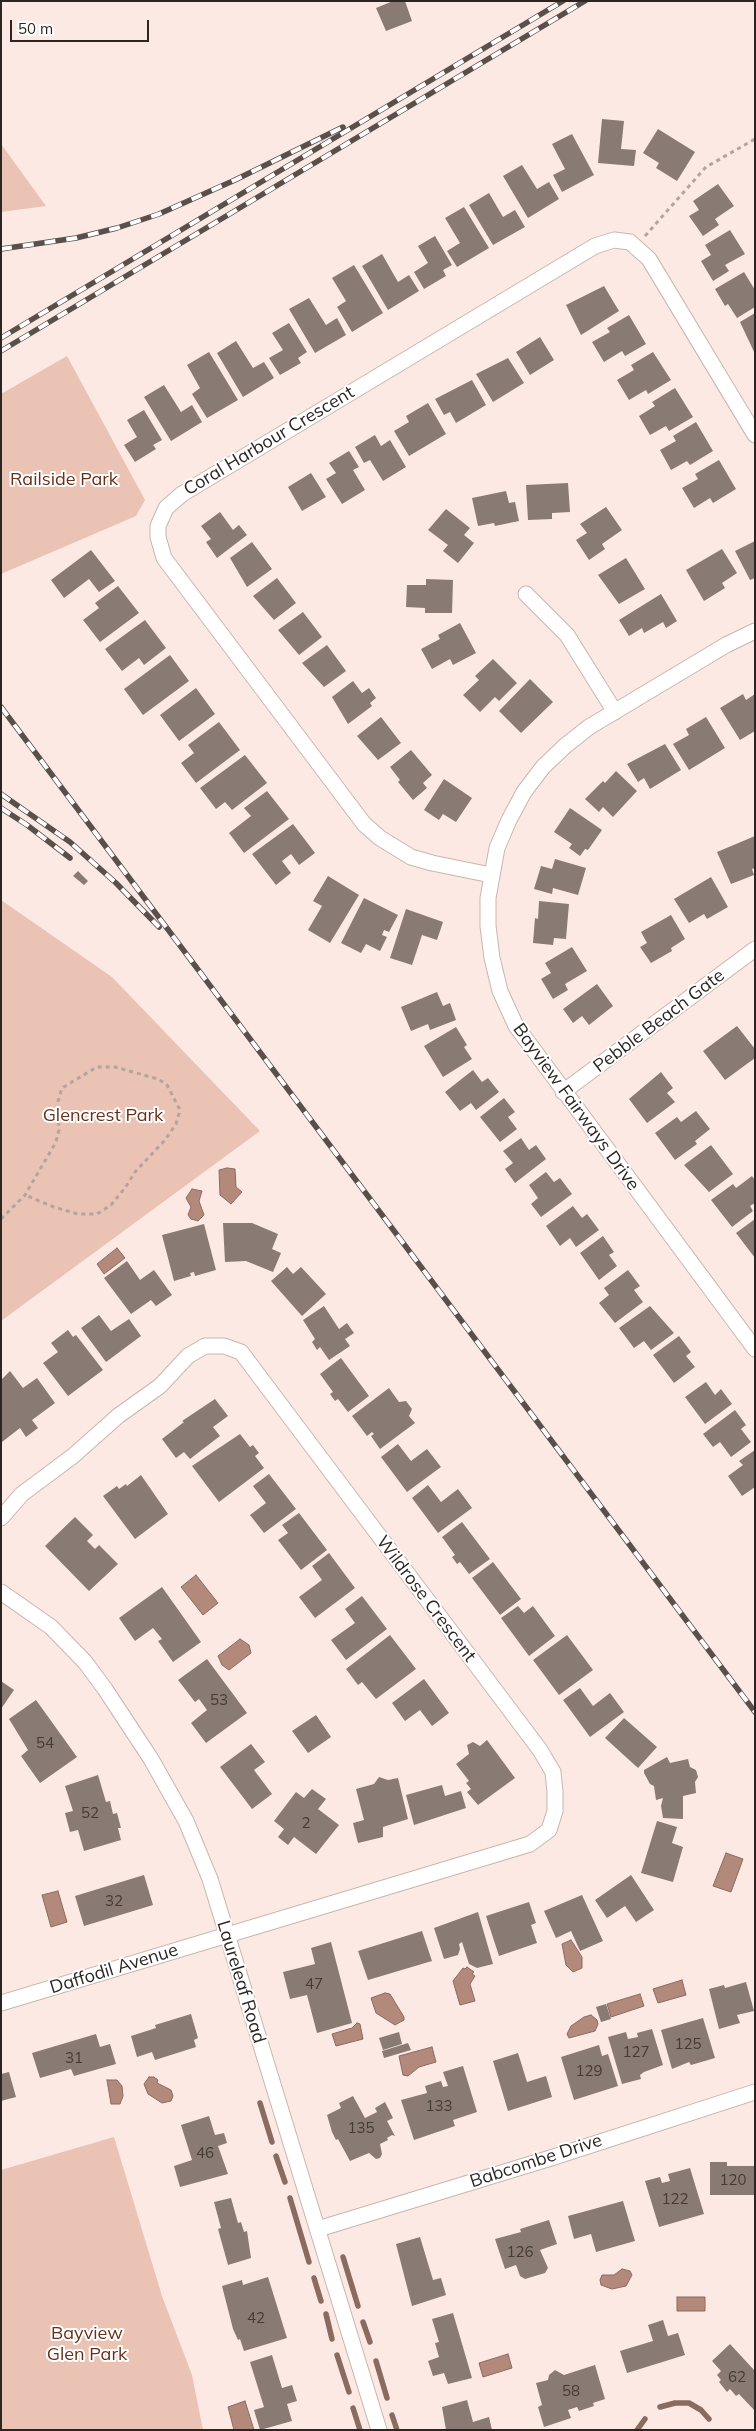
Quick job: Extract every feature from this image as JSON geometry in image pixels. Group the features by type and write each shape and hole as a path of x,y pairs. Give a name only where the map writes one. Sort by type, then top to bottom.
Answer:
{"street":[{"name":"Coral Harbour Crescent","path":"490,875 432,863 411,856 380,838 364,824 170,566 160,548 158,526 166,508 182,494 595,246 614,240 630,242 636,246"},
{"path":"636,246 653,265 755,435"},
{"path":"526,594 567,635 615,712"},
{"name":"Bayview Fairways Drive","path":"755,632 726,645 589,727 543,767 524,792 508,820 497,848 490,875 488,898 488,934 500,991 516,1026 755,1349"},
{"name":"Pebble Beach Gate","path":"563,1092 755,949"},
{"name":"Wildrose Crescent","path":"1,1518 22,1494 73,1456 118,1416 160,1386 188,1356 205,1346 224,1346 241,1352 528,1734 553,1772 555,1811 549,1830 530,1844 226,1935"},
{"name":"Laureleaf Road","path":"1,1592 52,1627 85,1662 151,1759 186,1821 210,1879 379,2430"},
{"name":"Daffodil Avenue","path":"1,2003 226,1935"},
{"name":"Babcombe Drive","path":"318,2228 554,2157 755,2092"}],"path":[{"path":"636,246 706,167 755,139"},
{"path":"2,1217 25,1196 56,1142 59,1130 57,1105 62,1088 97,1067 115,1067 158,1079 167,1085 180,1110 176,1124 165,1140 135,1172 112,1205 98,1214 78,1214 25,1196"}],"green space":[{"path":"1,144 46,206 1,212"},
{"name":"Railside Park","path":"67,356 145,500 136,516 1,574 1,394"},
{"name":"Glencrest Park","path":"1,900 112,977 260,1131 1,1321"},
{"name":"Bayview Glen Park","path":"114,2137 162,2296 192,2375 203,2430 1,2430 1,2170"}],"shaded area":[{"path":"235,1169 236,1187 242,1192 231,1204 220,1195 219,1170"},
{"path":"192,1189 202,1191 199,1201 204,1215 198,1221 191,1219 188,1215 191,1207 186,1198"},
{"path":"117,1248 125,1258 104,1274 97,1264"},
{"path":"196,1575 218,1603 203,1615 181,1587"},
{"path":"240,1639 249,1645 251,1653 229,1670 222,1665 218,1656"},
{"path":"726,1853 743,1859 731,1892 713,1886"},
{"path":"58,1891 67,1922 51,1927 42,1895"},
{"path":"571,1940 582,1957 582,1968 573,1972 566,1965 562,1944"},
{"path":"467,1967 474,1972 472,1974 475,1976 470,1984 475,2001 460,2005 453,1981 463,1968"},
{"path":"682,1980 686,1995 658,2003 653,1989"},
{"path":"385,1993 390,1994 404,2017 404,2020 395,2025 376,2013 371,1998"},
{"path":"640,1994 644,2006 611,2017 607,2004"},
{"path":"591,2015 597,2020 598,2024 595,2031 569,2038 567,2034 571,2026 584,2017"},
{"path":"357,2023 360,2024 363,2039 336,2046 332,2034 352,2028"},
{"path":"432,2047 436,2062 419,2067 408,2076 403,2075 399,2056"},
{"path":"149,2077 154,2077 158,2080 157,2083 171,2090 173,2096 171,2101 162,2103 148,2094 144,2084"},
{"path":"107,2080 117,2080 122,2086 123,2096 120,2104 111,2104"},
{"path":"622,2269 630,2271 632,2275 626,2286 612,2289 601,2285 602,2275 614,2275"},
{"path":"677,2297 705,2297 705,2311 677,2311"},
{"path":"508,2354 512,2368 483,2377 479,2363"},
{"path":"245,2401 254,2430 234,2430 228,2407"}],"building":[{"path":"393,1 405,1 412,21 386,31 376,8"},
{"path":"602,119 624,121 621,149 636,150 634,166 598,163"},
{"path":"658,129 695,152 677,181 656,168 659,163 643,153"},
{"path":"572,134 594,175 562,192 553,175 565,169 552,144"},
{"path":"522,165 537,189 549,182 559,199 528,218 503,176"},
{"path":"718,184 734,206 715,219 719,225 703,236 689,216 699,210 693,201"},
{"path":"489,193 503,217 515,210 525,227 493,245 469,205"},
{"path":"464,207 489,248 457,267 447,251 460,243 445,218"},
{"path":"730,230 745,254 725,265 729,271 713,281 701,261 711,255 705,245"},
{"path":"435,236 452,265 443,270 446,276 424,289 414,272 428,263 418,246"},
{"path":"382,254 398,282 409,275 419,291 388,310 362,266"},
{"path":"354,265 383,313 352,332 337,307 346,301 332,278"},
{"path":"744,272 755,290 755,307 737,318 728,304 725,306 715,289"},
{"path":"604,286 619,311 581,335 566,305"},
{"path":"309,298 326,325 337,318 346,335 315,353 289,309"},
{"path":"755,313 755,354 740,322"},
{"path":"629,315 646,344 625,356 622,351 604,362 592,342 610,332 607,328"},
{"path":"289,323 307,352 298,358 301,363 280,375 269,358 283,350 272,333"},
{"path":"540,337 554,360 530,375 516,352"},
{"path":"236,341 253,368 264,362 274,378 243,397 217,353"},
{"path":"209,352 238,400 207,418 192,394 200,388 187,365"},
{"path":"653,352 671,380 648,394 646,390 629,400 617,380 634,370 631,365"},
{"path":"508,358 524,383 493,402 476,374"},
{"path":"472,380 486,405 456,423 450,412 444,415 435,399"},
{"path":"164,385 181,412 192,405 202,422 171,441 144,397"},
{"path":"675,388 693,417 669,431 666,426 650,435 639,416 655,406 652,402"},
{"path":"428,403 446,434 409,456 394,431 409,422 406,416"},
{"path":"144,410 162,440 153,445 156,449 135,462 124,445 137,437 127,420"},
{"path":"696,422 713,451 690,465 687,461 671,470 660,450 676,441 673,436"},
{"path":"375,435 381,446 390,440 406,467 383,481 370,460 364,463 355,447"},
{"path":"349,451 359,467 353,470 365,490 342,504 326,479 336,473 329,463"},
{"path":"719,460 736,489 713,503 710,498 694,508 682,488 698,479 695,474"},
{"path":"311,473 326,497 302,511 288,487"},
{"path":"568,483 570,512 552,513 552,519 528,520 526,485"},
{"path":"506,491 509,503 515,502 519,521 495,526 494,523 478,526 472,498"},
{"path":"606,507 622,530 602,544 605,549 589,560 576,540 587,533 580,524"},
{"path":"446,509 470,528 464,535 474,543 458,563 443,551 448,545 428,530"},
{"path":"220,512 233,530 239,525 247,535 217,558 206,542 211,539 201,526"},
{"path":"755,541 755,578 750,580 735,551"},
{"path":"252,542 272,569 247,587 230,558"},
{"path":"722,549 737,573 722,583 725,588 704,601 686,570"},
{"path":"91,550 115,581 99,592 89,579 64,598 51,580"},
{"path":"626,558 645,589 619,604 598,575"},
{"path":"277,578 296,603 274,620 253,596"},
{"path":"426,579 453,580 452,613 425,613 425,608 406,607 407,585 426,585"},
{"path":"118,586 139,613 100,642 83,620 99,608 95,603"},
{"path":"661,594 677,621 666,628 663,622 644,633 642,628 629,636 619,620"},
{"path":"303,612 322,637 299,655 278,630"},
{"path":"145,620 166,648 144,665 139,658 122,671 105,649"},
{"path":"460,623 476,653 453,665 450,659 432,669 421,649 440,639 438,635"},
{"path":"327,645 346,671 324,687 302,663"},
{"path":"170,655 189,681 143,715 124,689"},
{"path":"493,659 517,683 499,701 495,697 480,712 463,695 479,680 475,676"},
{"path":"530,679 553,702 521,733 499,711"},
{"path":"353,681 362,693 369,688 376,698 370,703 372,706 348,724 332,697"},
{"path":"196,688 215,714 179,741 160,715"},
{"path":"743,694 746,700 755,694 755,731 740,740 720,708"},
{"path":"381,717 401,743 378,760 357,736"},
{"path":"706,717 725,748 689,770 673,744 689,735 686,729"},
{"path":"219,722 240,750 196,783 181,763 194,753 188,745"},
{"path":"665,744 681,770 650,789 644,778 638,782 627,764"},
{"path":"411,750 432,775 423,783 427,788 413,800 398,782 400,780 390,767"},
{"path":"245,755 267,783 232,810 225,802 216,809 200,788"},
{"path":"616,771 637,791 613,817 603,807 599,812 585,799 603,781 605,783"},
{"path":"444,779 472,798 456,822 443,814 439,820 424,810"},
{"path":"267,791 289,819 244,853 229,833 251,816 244,808"},
{"path":"570,808 602,830 588,850 585,849 580,856 569,848 572,844 554,832"},
{"path":"293,824 315,853 299,865 291,854 282,861 291,873 276,885 252,854"},
{"path":"755,836 755,868 752,869 754,875 731,884 717,852"},
{"path":"555,859 586,868 578,895 553,888 552,894 534,889 541,866 552,869"},
{"path":"78,871 88,881 84,885 73,876"},
{"path":"328,876 359,895 330,943 308,930 322,906 313,901"},
{"path":"711,877 728,907 707,919 704,914 689,923 674,899"},
{"path":"364,898 398,915 389,932 384,930 382,935 387,937 380,951 366,944 361,953 341,943"},
{"path":"539,901 569,904 566,939 554,938 553,945 533,943 535,918 538,919"},
{"path":"406,909 443,922 437,940 422,935 412,965 390,958"},
{"path":"671,915 685,939 671,948 672,951 651,963 640,947 647,943 641,932"},
{"path":"572,947 587,971 565,984 568,990 553,999 541,979 551,973 545,963"},
{"path":"597,984 613,1006 589,1025 582,1016 573,1023 563,1009"},
{"path":"437,992 443,1006 450,1003 456,1020 430,1030 428,1024 411,1031 401,1007"},
{"path":"737,1026 755,1049 755,1058 725,1080 703,1051"},
{"path":"456,1027 467,1045 464,1047 472,1059 443,1077 424,1046"},
{"path":"473,1070 482,1082 488,1078 499,1092 476,1110 471,1103 460,1111 445,1092"},
{"path":"661,1072 673,1088 667,1093 675,1102 647,1123 629,1099"},
{"path":"504,1098 515,1112 508,1117 517,1129 500,1142 480,1117"},
{"path":"696,1111 710,1129 695,1141 697,1144 675,1160 655,1133 677,1117 681,1122"},
{"path":"521,1138 529,1150 536,1145 546,1159 515,1183 505,1169 513,1163 503,1151"},
{"path":"711,1145 733,1174 709,1192 684,1165"},
{"path":"546,1172 554,1182 560,1178 572,1194 541,1217 531,1204 538,1198 529,1185"},
{"path":"752,1176 755,1180 755,1203 750,1206 753,1211 732,1227 711,1200 733,1184 736,1188"},
{"path":"573,1206 582,1218 587,1214 599,1230 576,1247 570,1238 560,1246 546,1226"},
{"path":"755,1219 755,1258 736,1233"},
{"path":"223,1223 252,1223 278,1234 272,1249 281,1253 273,1272 246,1261 225,1262"},
{"path":"204,1224 216,1270 195,1276 194,1272 190,1273 191,1276 174,1281 162,1235"},
{"path":"603,1236 614,1252 609,1255 617,1266 599,1280 580,1253"},
{"path":"127,1261 140,1280 154,1270 172,1295 156,1306 151,1300 131,1314 104,1278"},
{"path":"287,1267 293,1274 301,1267 326,1294 302,1316 271,1281"},
{"path":"628,1270 640,1286 634,1290 643,1302 615,1323 599,1303 609,1295 604,1288"},
{"path":"324,1306 339,1329 347,1323 354,1333 345,1339 350,1346 329,1360 320,1347 317,1350 312,1342 315,1339 303,1320"},
{"path":"650,1306 674,1333 651,1350 644,1341 634,1348 619,1328"},
{"path":"99,1315 111,1331 129,1319 141,1336 106,1362 81,1328"},
{"path":"68,1330 73,1337 76,1335 103,1370 68,1396 43,1363 58,1352 51,1343"},
{"path":"679,1336 691,1352 686,1356 695,1367 674,1383 653,1355"},
{"path":"341,1358 369,1396 348,1412 338,1399 335,1401 330,1394 333,1392 320,1374"},
{"path":"10,1371 23,1388 37,1378 55,1403 32,1420 38,1428 26,1437 20,1428 2,1442 1,1380"},
{"path":"706,1382 715,1395 721,1389 732,1404 705,1424 685,1397"},
{"path":"389,1388 399,1402 406,1401 412,1409 409,1416 415,1423 380,1449 371,1436 374,1434 372,1432 367,1436 352,1416"},
{"path":"215,1399 228,1416 213,1427 220,1436 190,1459 184,1452 176,1458 162,1439 184,1422 182,1421"},
{"path":"735,1410 746,1425 741,1429 751,1442 731,1457 720,1442 713,1447 703,1434"},
{"path":"240,1434 250,1447 253,1445 259,1453 255,1456 264,1468 219,1502 192,1466"},
{"path":"398,1444 411,1461 427,1449 441,1467 407,1492 381,1457"},
{"path":"755,1450 755,1487 742,1496 728,1476 743,1465 739,1461"},
{"path":"269,1474 296,1509 264,1533 250,1515 266,1503 253,1486"},
{"path":"141,1475 168,1514 135,1539 103,1496 117,1486 119,1489 126,1484 127,1486"},
{"path":"428,1485 441,1502 458,1489 472,1508 438,1533 412,1498"},
{"path":"299,1513 327,1550 301,1570 278,1540 288,1533 282,1525"},
{"path":"75,1517 93,1535 87,1541 95,1549 99,1545 118,1564 89,1591 45,1546"},
{"path":"462,1522 490,1559 469,1574 460,1562 457,1564 452,1557 455,1555 442,1537"},
{"path":"329,1553 355,1588 315,1618 299,1597 322,1580 312,1566"},
{"path":"493,1562 521,1599 500,1615 472,1578"},
{"path":"162,1587 201,1642 173,1662 158,1641 162,1639 153,1628 135,1641 119,1618"},
{"path":"362,1596 387,1629 346,1660 331,1640 355,1623 345,1609"},
{"path":"518,1606 524,1613 533,1606 555,1636 529,1656 501,1618"},
{"path":"390,1635 416,1669 376,1699 362,1682 358,1685 346,1669"},
{"path":"567,1635 593,1670 559,1695 533,1660"},
{"path":"207,1659 247,1713 206,1743 191,1723 207,1710 199,1699 195,1702 178,1680"},
{"path":"424,1679 449,1713 432,1726 420,1710 405,1721 392,1703"},
{"path":"1,1681 14,1690 1,1709"},
{"path":"580,1688 593,1706 610,1693 624,1712 590,1737 563,1700"},
{"path":"36,1700 77,1757 40,1783 21,1756 28,1750 9,1719"},
{"path":"316,1715 331,1737 308,1753 292,1731"},
{"path":"624,1718 657,1747 638,1768 605,1738"},
{"path":"487,1740 515,1778 478,1805 467,1792 471,1789 466,1783 469,1781 456,1764 469,1754 467,1745 473,1742 480,1746"},
{"path":"251,1744 265,1762 254,1770 272,1794 252,1809 220,1767"},
{"path":"667,1757 670,1763 688,1759 690,1767 696,1770 698,1777 695,1782 696,1793 683,1796 683,1819 663,1818 661,1806 663,1798 656,1800 654,1786 650,1784 644,1773 644,1770"},
{"path":"98,1775 106,1802 110,1801 113,1814 117,1813 121,1828 118,1828 121,1840 84,1851 78,1830 70,1832 65,1813 73,1811 65,1786"},
{"path":"379,1777 388,1780 398,1778 408,1819 383,1827 383,1837 358,1843 353,1823 364,1820 356,1789 374,1784"},
{"path":"442,1785 445,1796 461,1791 466,1808 414,1825 406,1795"},
{"path":"312,1789 326,1799 318,1809 339,1825 316,1854 294,1837 288,1845 278,1837 284,1829 274,1821 296,1792 304,1798"},
{"path":"657,1821 677,1827 672,1843 683,1847 673,1882 641,1873"},
{"path":"144,1875 153,1905 84,1926 75,1896"},
{"path":"631,1875 654,1910 636,1922 625,1906 607,1918 595,1900"},
{"path":"582,1895 603,1941 580,1951 571,1931 556,1938 544,1911"},
{"path":"529,1902 536,1923 531,1925 537,1943 499,1956 486,1916"},
{"path":"478,1912 493,1964 477,1968 469,1964 462,1942 459,1944 458,1955 444,1959 434,1928"},
{"path":"422,1931 432,1961 368,1980 358,1951"},
{"path":"331,1942 352,2023 317,2033 307,1995 290,1999 283,1972 315,1964 311,1948"},
{"path":"746,1982 754,2011 737,2015 740,2023 719,2029 709,1989 724,1985 725,1988"},
{"path":"606,2004 611,2019 601,2022 596,2007"},
{"path":"191,2014 198,2038 194,2040 196,2047 155,2060 152,2052 137,2057 131,2036 156,2028 155,2025"},
{"path":"703,2018 715,2058 691,2065 689,2062 672,2069 661,2030"},
{"path":"652,2029 663,2065 644,2072 640,2075 641,2079 622,2084 608,2037 626,2032 628,2039 638,2037 637,2033"},
{"path":"399,2032 402,2044 383,2050 379,2038"},
{"path":"96,2034 100,2047 110,2044 116,2064 74,2076 71,2069 40,2078 32,2053"},
{"path":"408,2043 411,2050 384,2058 382,2051"},
{"path":"599,2045 602,2056 608,2054 618,2086 574,2100 561,2057"},
{"path":"518,2053 527,2082 546,2076 552,2097 508,2111 493,2061"},
{"path":"463,2066 477,2112 453,2120 455,2126 414,2140 401,2100 427,2093 425,2086 441,2081 443,2087 448,2086 443,2072"},
{"path":"9,2072 16,2097 1,2101 1,2074"},
{"path":"353,2096 365,2118 377,2112 375,2108 385,2102 393,2118 387,2121 395,2136 392,2135 387,2138 388,2140 380,2144 382,2154 380,2158 376,2159 369,2153 350,2161 332,2132 327,2115 341,2108 339,2103"},
{"path":"209,2116 215,2135 224,2133 227,2143 218,2146 228,2174 180,2187 174,2166 192,2160 181,2125"},
{"path":"710,2162 727,2162 727,2166 755,2166 755,2195 710,2195"},
{"path":"690,2168 704,2214 659,2227 645,2181 660,2177 662,2183 670,2181 668,2174"},
{"path":"231,2198 238,2223 241,2222 244,2232 247,2231 251,2258 228,2265 218,2229 221,2228 214,2202"},
{"path":"623,2201 635,2241 596,2252 591,2234 574,2239 568,2216"},
{"path":"549,2220 557,2244 540,2250 548,2268 545,2273 525,2279 520,2276 516,2265 505,2269 495,2239 521,2232 520,2229"},
{"path":"420,2237 433,2280 441,2278 446,2295 412,2306 396,2244"},
{"path":"268,2277 287,2338 244,2351 240,2339 238,2340 233,2329 222,2286 242,2280 243,2285"},
{"path":"453,2313 472,2378 448,2384 444,2373 433,2376 428,2361 439,2357 435,2343 439,2342 432,2319"},
{"path":"663,2320 668,2336 678,2333 685,2355 627,2373 620,2351 653,2341 648,2325"},
{"path":"730,2344 755,2371 755,2411 739,2394 736,2396 730,2389 727,2392 719,2382 721,2380 717,2375 721,2371 712,2361"},
{"path":"272,2355 282,2388 292,2385 297,2401 287,2404 292,2421 260,2430 254,2410 264,2407 250,2362"},
{"path":"595,2365 605,2399 593,2403 594,2406 579,2411 577,2407 568,2410 571,2418 544,2427 538,2407 542,2405 536,2383 548,2380 549,2375 555,2370 564,2375"},
{"path":"467,2400 473,2422 489,2417 492,2430 446,2430 442,2407"}],"waterway":[{"path":"260,2103 272,2142"},
{"path":"276,2156 285,2182"},
{"path":"290,2198 309,2262"},
{"path":"343,2257 358,2306"},
{"path":"314,2278 321,2301"},
{"path":"326,2314 332,2339"},
{"path":"363,2322 370,2342"},
{"path":"337,2355 349,2392"},
{"path":"376,2361 387,2398"},
{"path":"660,2407 675,2403 689,2403 701,2410 709,2419"},
{"path":"353,2408 360,2430"},
{"path":"392,2415 397,2430"},
{"path":"637,2430 645,2419"}],"railway":[{"path":"1,338 563,1"},
{"path":"1,351 585,1"},
{"path":"1,249 76,238 117,228 159,214 235,180 343,127"},
{"path":"1,707 755,1712"},
{"path":"1,794 70,842 116,883 159,927"},
{"path":"1,808 70,858"}]}
